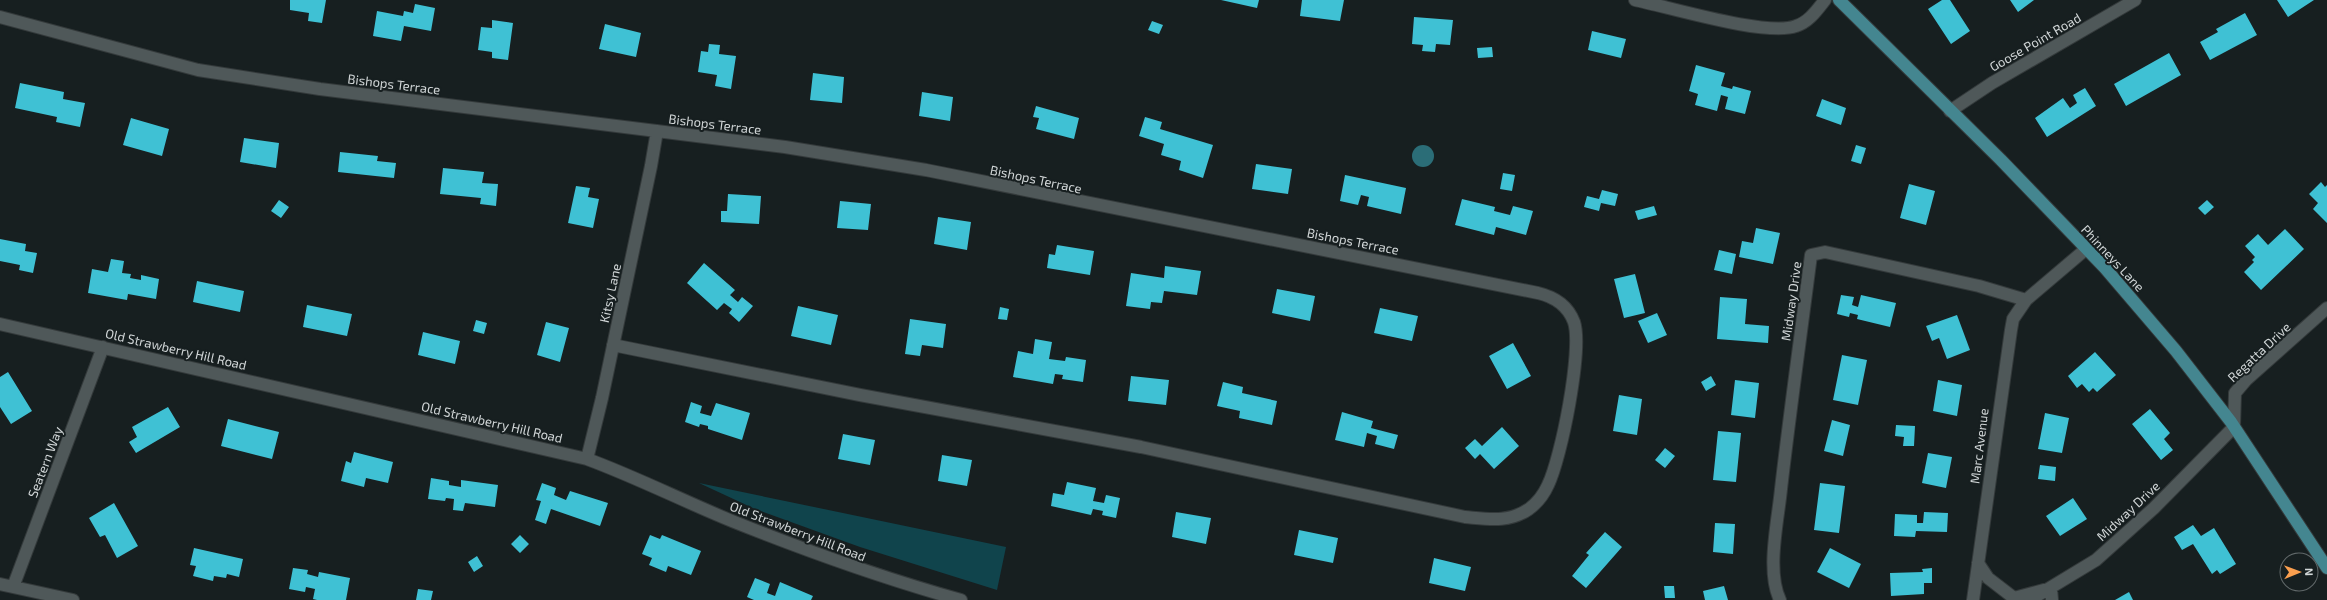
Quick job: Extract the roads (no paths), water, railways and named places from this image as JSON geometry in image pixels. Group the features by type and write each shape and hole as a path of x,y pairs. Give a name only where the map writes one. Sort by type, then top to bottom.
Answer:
{"main road":[{"name":"Phinneys Lane","path":"1839,0 2086,248 2176,351 2234,427 2327,568"}],"street":[{"path":"1635,0 1758,27 1783,29 1796,26 1806,21 1825,0"},
{"name":"Goose Point Road","path":"1950,111 1992,83 2135,0"},
{"name":"Bishops Terrace","path":"0,17 198,70 327,90 785,146 926,170 1550,295 1570,313 1577,339 1576,372 1554,470 1548,486 1539,499 1518,515 1507,519 1492,520 1465,517 1141,447 845,392 613,345"},
{"name":"Kitsy Lane","path":"587,459 613,345 657,131"},
{"path":"2026,300 2086,248"},
{"name":"Midway Drive","path":"1780,600 1775,591 1774,578 1776,538 1790,408 1812,255 1825,252 1979,286 2026,300"},
{"name":"Marc Avenue","path":"1973,600 1998,405 2011,330 2013,319 2026,300"},
{"name":"Regatta Drive","path":"2234,427 2235,393 2246,380 2327,308"},
{"name":"Old Strawberry Hill Road","path":"0,324 103,346 587,459 645,481 708,510 802,549 860,570 961,600"},
{"name":"Seatern Way","path":"13,587 103,346"},
{"name":"Midway Drive","path":"2030,600 2051,594 2096,560 2154,508 2234,427"},
{"path":"1978,563 1988,578 2014,598 2051,594"},
{"path":"0,584 73,600"}]}
